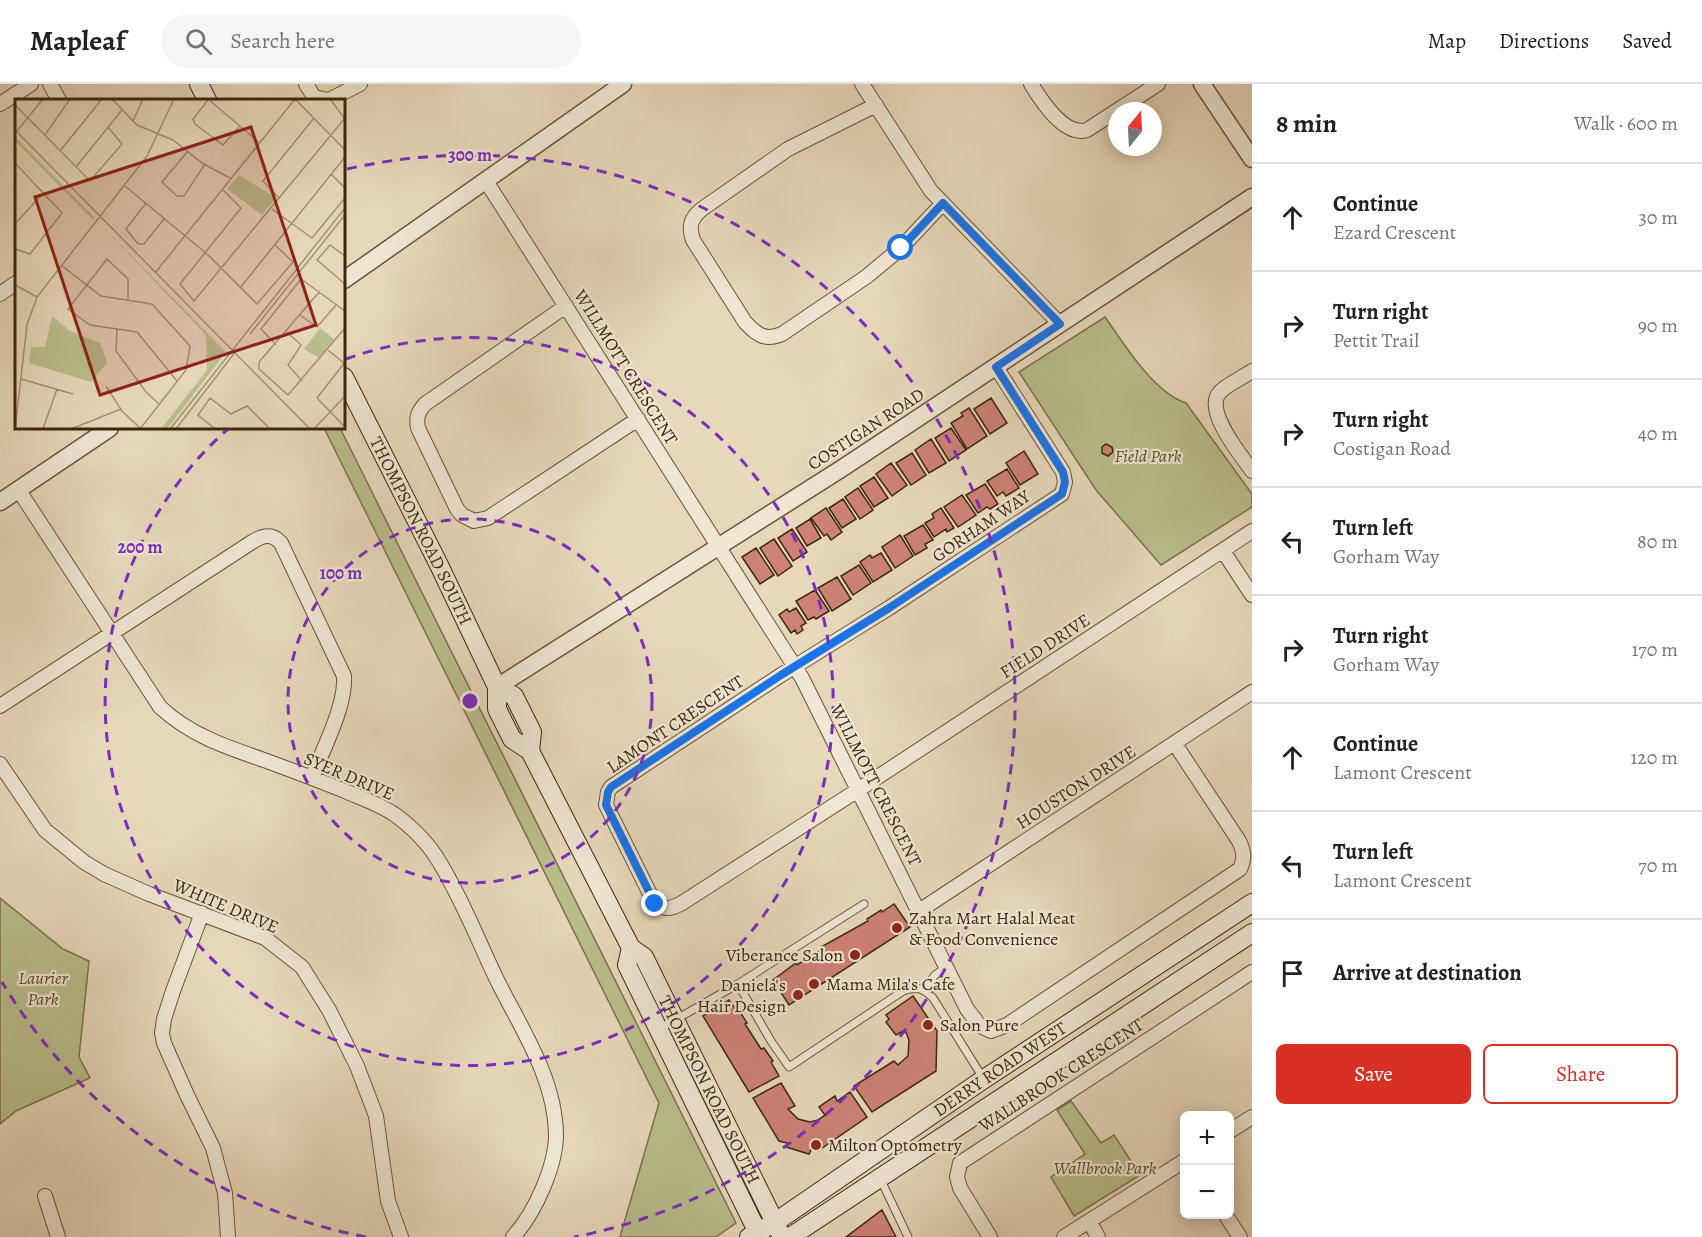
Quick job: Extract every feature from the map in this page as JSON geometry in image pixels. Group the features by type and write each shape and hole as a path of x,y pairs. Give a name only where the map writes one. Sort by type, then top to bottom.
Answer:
{"main road":[{"path":"199,84 206,99"},
{"name":"THOMPSON ROAD SOUTH","path":"345,379 439,565 497,687 514,696 532,732 530,751 631,948 627,964 667,1025 778,1230"},
{"name":"DERRY ROAD WEST","path":"756,1235 778,1230 984,1079 1252,903"},
{"name":"DERRY ROAD WEST","path":"790,1237 1252,933"},
{"name":"THOMPSON ROAD SOUTH","path":"667,1025 756,1235"}],"street":[{"path":"0,104 30,84"},
{"path":"50,84 58,99"},
{"path":"306,84 314,97 323,99"},
{"path":"330,99 360,84"},
{"path":"345,279 623,84"},
{"path":"862,84 932,191 1060,324"},
{"path":"1031,84 1061,122 1078,132 1087,130 1158,84"},
{"path":"1202,84 1252,159"},
{"path":"876,105 788,149 702,209 691,221 690,231 693,240 745,322 754,332 764,338 773,338 782,334 866,277 901,248 943,203"},
{"name":"WILLMOTT CRESCENT","path":"486,181 795,666 947,967 975,1020 986,1029 998,1030 1240,869 1244,861 1239,841 1175,744"},
{"name":"COSTIGAN ROAD","path":"497,687 823,480 1252,197"},
{"path":"0,294 15,284"},
{"path":"566,306 434,398 419,411 416,418 418,428 462,515 474,521 488,518 638,418"},
{"name":"GORHAM WAY","path":"795,666 889,608 1062,494 1065,482 1063,472 996,367"},
{"path":"1252,371 1221,391 1215,406 1220,422 1252,471"},
{"path":"0,502 108,429"},
{"name":"SYER DRIVE","path":"18,489 160,706 175,720 216,743 368,800 410,826 440,862 537,1057 551,1101 556,1133 544,1185 534,1206 513,1237"},
{"name":"FIELD DRIVE","path":"858,790 1252,531"},
{"path":"0,706 111,632 261,536 267,535 282,543 344,676 343,694 338,710 312,778"},
{"path":"1223,550 1252,595"},
{"name":"LAMONT CRESCENT","path":"795,666 611,787 608,792 606,805 655,904 665,909 674,907 858,790"},
{"name":"HOUSTON DRIVE","path":"919,911 1252,692"},
{"name":"WHITE DRIVE","path":"0,764 45,830 77,857 122,882 265,938 302,968 329,1010 357,1066 376,1116 388,1201 401,1237"},
{"path":"202,913 170,1000 162,1033 182,1085 213,1148 225,1193 228,1237"},
{"name":"WALLBROOK CRESCENT","path":"990,1237 960,1188 957,1177 960,1163 1252,972"},
{"path":"1234,1128 1252,1116"},
{"path":"1064,1237 1180,1164"},
{"path":"45,1196 58,1237"},
{"path":"1229,1219 1240,1237"},
{"path":"1089,1221 1098,1237"}],"lane":[{"path":"667,1025 738,984 864,904"},
{"path":"924,989 935,975 947,967"},
{"path":"738,984 789,1067 903,991 914,987 924,989 933,998 984,1079"},
{"path":"880,1178 908,1237"}],"green space":[{"name":"Field Park","path":"1105,317 1151,379 1174,398 1186,403 1252,494 1252,507 1161,565 1096,490 1019,372"},
{"path":"324,429 340,429 736,1223 716,1237 620,1237 659,1103"},
{"name":"Laurier Park","path":"0,898 63,949 89,961 79,1057 90,1078 16,1111 0,1124"},
{"name":"Wallbrook Park","path":"1071,1101 1101,1143 1114,1135 1140,1175 1074,1216 1051,1177 1085,1154 1057,1110"}],"building":[{"path":"991,398 1007,423 990,434 974,409"},
{"path":"969,408 987,436 967,449 951,423 963,416 961,413"},
{"path":"951,428 966,450 949,461 935,438"},
{"path":"931,439 946,463 929,473 915,450"},
{"path":"1106,444 1112,447 1113,452 1108,456 1102,453 1102,447"},
{"path":"1024,451 1038,474 1020,485 1006,463"},
{"path":"912,453 926,475 911,485 896,463"},
{"path":"891,463 907,485 892,496 876,474"},
{"path":"1007,469 1019,488 1006,496 1003,492 997,496 987,481"},
{"path":"874,477 888,498 874,507 860,486"},
{"path":"985,484 998,504 978,513 966,495"},
{"path":"858,488 873,510 860,519 845,497"},
{"path":"962,495 976,515 958,527 944,507"},
{"path":"843,499 856,519 842,528 829,508"},
{"path":"826,508 842,532 831,540 827,534 824,536 811,518"},
{"path":"941,508 954,528 947,532 946,529 934,537 925,523 934,518 932,514"},
{"path":"810,519 821,538 807,546 796,528"},
{"path":"923,525 933,540 925,544 927,548 915,555 904,536"},
{"path":"792,529 807,552 793,561 778,538"},
{"path":"900,535 913,556 895,568 882,547"},
{"path":"774,539 792,566 778,576 760,548"},
{"path":"756,548 774,575 760,584 742,557"},
{"path":"881,553 892,570 873,582 860,562 870,555 872,558"},
{"path":"859,565 871,583 853,595 841,576"},
{"path":"837,577 851,599 832,611 818,588"},
{"path":"815,590 829,611 816,619 814,617 808,620 796,601"},
{"path":"796,608 806,623 801,626 803,630 797,634 795,630 791,633 779,615 787,609 789,612"},
{"path":"894,904 910,927 789,1005 773,980 796,963 797,965 822,949 821,947"},
{"path":"913,996 937,1031 936,1071 872,1112 854,1086 894,1061 898,1065 908,1056 909,1040 905,1030 896,1035 886,1022 889,1019 886,1015"},
{"path":"729,1000 738,1013 740,1012 761,1049 764,1048 773,1061 771,1062 779,1076 749,1092 703,1016"},
{"path":"781,1083 795,1106 788,1109 798,1119 810,1122 818,1120 825,1115 819,1107 835,1096 837,1101 850,1092 867,1117 818,1151 812,1148 809,1154 786,1147 787,1143 779,1141 753,1098"},
{"path":"882,1210 896,1237 846,1237"}],"place":[{"name":"Zahra Mart Halal Meat & Food Convenience","path":"897,928"},
{"name":"Viberance Salon","path":"855,955"},
{"name":"Mama Mila's Cafe","path":"814,984"},
{"name":"Daniela's Hair Design","path":"798,995"},
{"name":"Salon Pure","path":"928,1025"},
{"name":"Milton Optometry","path":"816,1145"}],"route":[{"path":"655,904 606,805 611,787 1062,494 1065,482 1063,472 996,367 1060,324 943,203 901,248"}]}
